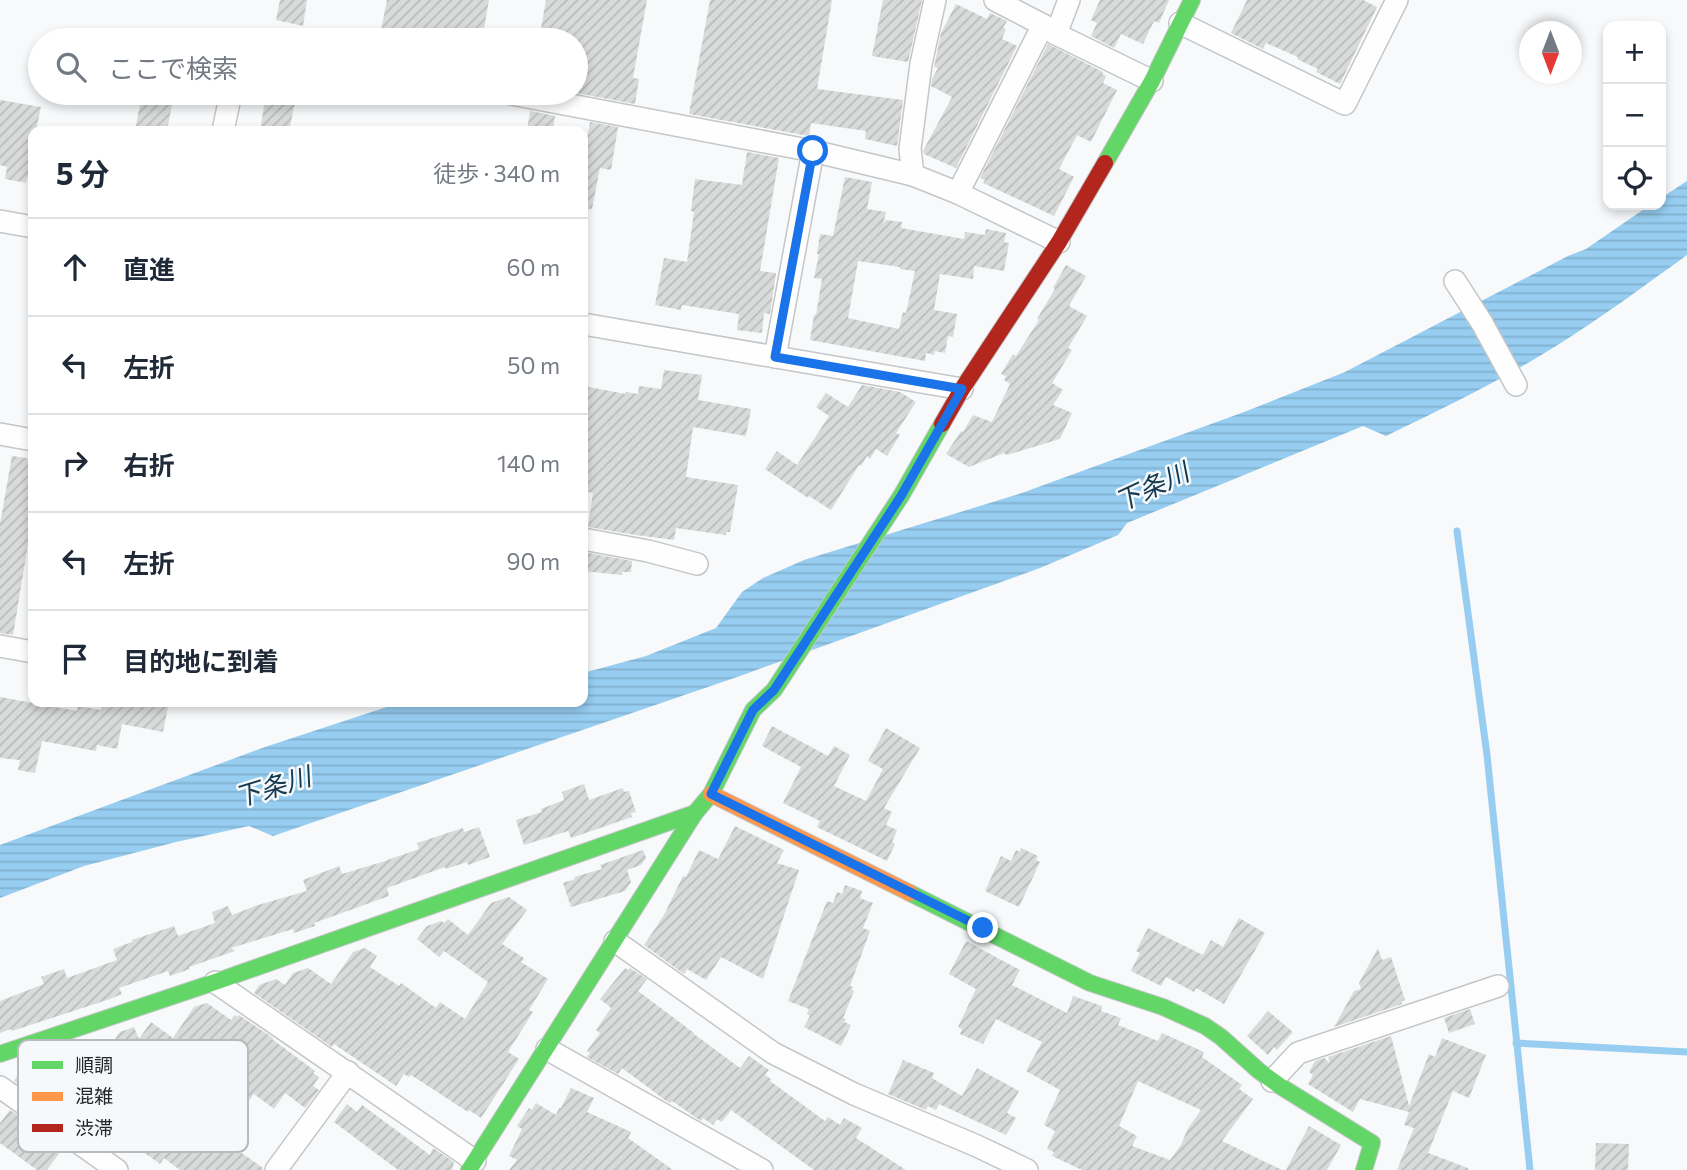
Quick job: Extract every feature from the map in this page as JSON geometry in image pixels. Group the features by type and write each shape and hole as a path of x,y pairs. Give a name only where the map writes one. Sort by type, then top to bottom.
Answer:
{"street":[{"path":"913,175 910,149 921,64 935,0"},
{"path":"995,0 1152,81"},
{"path":"958,193 1069,0"},
{"path":"215,982 348,1073 472,1165 695,813 711,794 753,710 774,690 893,508 962,389 1059,243 1152,81 1192,0"},
{"path":"1180,23 1345,104 1397,0"},
{"path":"224,126 228,105"},
{"path":"570,105 813,151 913,175 958,193 1059,243"},
{"path":"775,357 813,151"},
{"path":"0,221 28,226"},
{"path":"1458,285 1516,385"},
{"path":"588,325 962,389"},
{"path":"0,434 28,439"},
{"path":"588,540 648,551 696,564"},
{"path":"0,646 28,651"},
{"path":"711,794 1090,983 1151,1003 1207,1027 1272,1081 1372,1143 1364,1170"},
{"path":"42,1040 695,813"},
{"path":"615,941 774,1053 854,1094 1027,1170"},
{"path":"1272,1081 1298,1053 1497,986"},
{"path":"0,1054 18,1048"},
{"path":"547,1049 762,1170"},
{"path":"276,1170 348,1073"},
{"path":"0,1087 18,1100"},
{"path":"92,1152 117,1170"}],"water":[{"name":"下条川","path":"1687,181 1687,255 1606,313 1536,358 1386,436 1363,426 1127,523 1118,535 1040,568 740,676 273,836 249,826 176,842 84,866 0,898 0,845 265,747 387,707 588,707 588,672 646,656 716,628 742,592 763,578 804,560 1019,494 1345,372 1586,249 1643,210 1666,210 1666,195"}],"building":[{"path":"280,0 307,0 303,26 276,20"},
{"path":"387,0 489,0 484,28 381,28"},
{"path":"546,0 647,0 633,78 639,79 635,104 588,95 588,28 541,28"},
{"path":"710,0 832,0 817,89 903,100 897,146 865,139 866,131 811,123 809,136 689,114"},
{"path":"883,0 922,0 908,62 872,56"},
{"path":"1100,0 1169,0 1159,23 1154,21 1143,44 1121,34 1114,48 1091,36 1097,23 1091,20"},
{"path":"1247,0 1363,0 1377,7 1340,84 1316,72 1318,69 1297,59 1298,57 1266,43 1263,49 1231,33"},
{"path":"956,4 987,19 990,13 1007,21 1002,39 1017,46 956,168 924,154 923,151 952,97 931,86 938,68 934,67 941,33"},
{"path":"1048,44 1103,72 1106,76 1103,83 1117,90 1091,142 1077,135 1059,169 1074,177 1054,216 983,183 985,180 980,178"},
{"path":"0,100 41,107 37,126 28,126 26,183 5,179 7,167 0,165"},
{"path":"140,105 172,105 168,126 136,126"},
{"path":"264,105 294,105 290,126 261,126"},
{"path":"530,111 555,116 554,126 528,126"},
{"path":"590,122 618,127 611,170 600,168 592,209 588,209"},
{"path":"747,152 779,158 760,271 776,273 770,314 764,313 762,333 737,330 739,314 682,305 681,310 655,305 664,258 687,262 694,212 691,211 695,179 742,185"},
{"path":"845,177 872,182 867,209 886,212 883,224 886,220 902,222 901,228 964,239 965,232 985,235 986,229 1006,233 1004,242 1009,243 1004,271 974,266 973,279 940,274 934,310 957,314 953,337 948,336 945,353 926,353 925,361 810,340 822,279 814,278 820,234 833,236","holes":["858,261 915,271 906,313 903,312 899,329 848,318"]},
{"path":"1066,265 1086,276 1069,306 1087,316 1068,348 1072,350 1052,383 1063,390 1053,405 1072,413 1060,439 1007,455 1004,453 969,467 946,454 973,415 992,422 1010,384 1004,380 1006,376 1001,374 1039,320 1037,319"},
{"path":"664,370 702,375 698,400 751,409 746,436 693,427 686,477 738,485 730,532 726,532 726,535 676,528 674,540 588,527 593,493 588,492 588,387 626,394 638,394 639,386 661,389"},
{"path":"862,385 900,392 916,402 896,433 900,435 887,456 876,449 870,459 867,456 831,510 765,469 777,451 797,465 829,416 816,407 826,393 848,407"},
{"path":"12,456 28,458 28,544 13,635 0,633 0,524"},
{"path":"588,553 632,561 631,572 622,572 622,575 588,572"},
{"path":"0,697 28,702 28,707 55,707 77,711 78,707 101,710 102,707 168,707 163,732 122,724 117,749 97,745 96,751 42,741 35,773 18,770 20,760 0,758"},
{"path":"772,726 828,756 834,746 850,755 834,786 866,801 883,769 868,761 886,728 920,748 884,808 892,812 886,825 897,830 892,842 895,844 887,861 817,827 820,821 783,803 801,767 762,746"},
{"path":"584,784 589,800 623,788 624,792 629,791 636,812 631,813 632,817 571,838 568,831 524,845 516,820 542,812 541,809 564,800 562,792"},
{"path":"735,826 784,850 777,863 799,870 763,979 721,957 706,980 687,969 684,974 644,945 664,915 683,876 686,877 699,850 718,859"},
{"path":"479,827 490,857 468,865 467,862 446,869 445,867 387,888 389,896 314,923 315,926 294,933 293,929 231,948 235,951 189,967 190,969 170,976 168,971 119,988 122,994 110,999 0,1033 0,1001 44,984 41,977 64,969 67,978 117,960 113,949 132,940 174,926 178,936 215,923 212,912 228,906 232,915 307,891 303,880 339,866 342,874 419,849 417,843 463,828 464,832"},
{"path":"1021,848 1038,856 1036,860 1040,862 1019,907 985,891 1001,856 1011,861 1016,850 1020,852"},
{"path":"643,850 646,858 641,865 627,870 631,882 625,891 571,907 563,883 602,869 600,865"},
{"path":"845,885 862,891 860,898 873,903 863,928 870,931 850,986 854,991 843,1018 846,1019 844,1022 851,1025 841,1046 804,1027 810,1016 807,1014 809,1009 788,1001 827,901 833,903 837,892 842,894"},
{"path":"509,897 527,910 502,944 524,958 521,962 548,979 529,1010 533,1012 508,1052 519,1059 481,1118 411,1075 409,1077 404,1074 396,1086 334,1044 332,1047 254,993 259,985 276,979 285,985 293,973 308,968 331,984 353,952 365,948 377,956 370,967 399,986 401,983 436,1008 440,1002 465,1019 488,982 444,951 439,957 417,939 427,926 441,921 444,923 448,919 468,935 491,903"},
{"path":"1239,918 1265,933 1224,1004 1196,988 1194,992 1166,977 1161,986 1131,971 1140,953 1136,951 1148,928 1203,955 1211,940 1223,947"},
{"path":"966,941 1020,970 1012,985 1067,1013 1073,996 1102,1006 1101,1011 1121,1018 1118,1025 1158,1041 1162,1033 1204,1052 1202,1057 1242,1085 1239,1089 1253,1099 1222,1141 1282,1170 1082,1170 1052,1156 1054,1152 1047,1149 1055,1131 1044,1125 1060,1090 1026,1071 1042,1042 996,1019 983,1044 960,1034 962,1029 958,1027 976,989 949,974","holes":["1138,1081 1201,1110 1170,1160 1132,1146 1137,1136 1119,1126"]},
{"path":"1378,948 1382,960 1391,957 1405,1000 1402,1004 1334,1027 1354,991 1361,989 1359,983"},
{"path":"625,968 630,968 647,979 638,991 740,1068 749,1056 769,1070 765,1075 770,1081 825,1121 828,1117 840,1125 844,1118 862,1128 856,1138 906,1170 814,1170 731,1110 722,1122 717,1119 713,1125 703,1118 701,1121 672,1101 670,1103 665,1100 622,1068 618,1074 587,1057 590,1053 587,1051 600,1033 596,1030 611,1008 600,999"},
{"path":"207,1003 231,1020 235,1015 239,1015 315,1071 313,1073 319,1077 313,1086 319,1090 305,1108 285,1093 274,1109 254,1094 248,1102 248,1040 114,1040 120,1032 134,1027 139,1039 151,1022 173,1038 194,1007"},
{"path":"1470,1009 1475,1024 1449,1033 1444,1018"},
{"path":"1268,1011 1293,1032 1277,1050 1274,1047 1268,1055 1247,1036"},
{"path":"1391,1036 1409,1106 1429,1054 1435,1057 1442,1038 1486,1055 1469,1098 1453,1091 1428,1153 1468,1170 1397,1170 1414,1128 1404,1125 1409,1112 1360,1099 1353,1112 1308,1084 1313,1075 1309,1072 1315,1061 1324,1058 1330,1063 1328,1057"},
{"path":"903,1060 934,1073 932,1078 962,1096 977,1068 1019,1091 1007,1113 1016,1118 1006,1135 939,1104 936,1110 928,1106 926,1110 888,1094"},
{"path":"571,1088 594,1098 587,1112 631,1132 628,1138 673,1170 509,1170 517,1160 509,1156 522,1129 517,1126 529,1108 532,1110 536,1103 556,1115"},
{"path":"347,1104 357,1112 362,1105 430,1155 433,1148 454,1162 452,1170 398,1170 334,1122"},
{"path":"10,1110 18,1116 18,1152 60,1152 47,1170 37,1170 0,1143 0,1123"},
{"path":"1309,1126 1341,1145 1327,1170 1286,1170"},
{"path":"1596,1143 1629,1144 1628,1170 1595,1170"},
{"path":"143,1152 240,1152 263,1170 180,1170 164,1158 160,1164"}],"waterway":[{"path":"1457,531 1487,755 1530,1170"},
{"path":"1516,1043 1687,1052"}],"traffic: fast":[{"path":"1105,163 1152,81 1192,0"},
{"path":"469,1170 695,813 711,794 753,710 774,690 901,496 942,424"},
{"path":"42,1040 695,813"},
{"path":"910,893 1090,983 1163,1007 1205,1026 1280,1086 1372,1143 1364,1170"},
{"path":"0,1054 18,1048"}],"traffic: slow":[{"path":"711,794 910,893"}],"traffic: jam":[{"path":"942,424 962,389 1059,242 1105,163"}],"route":[{"path":"813,151 775,357 962,389 908,485 774,690 753,710 711,794 983,928"}]}
